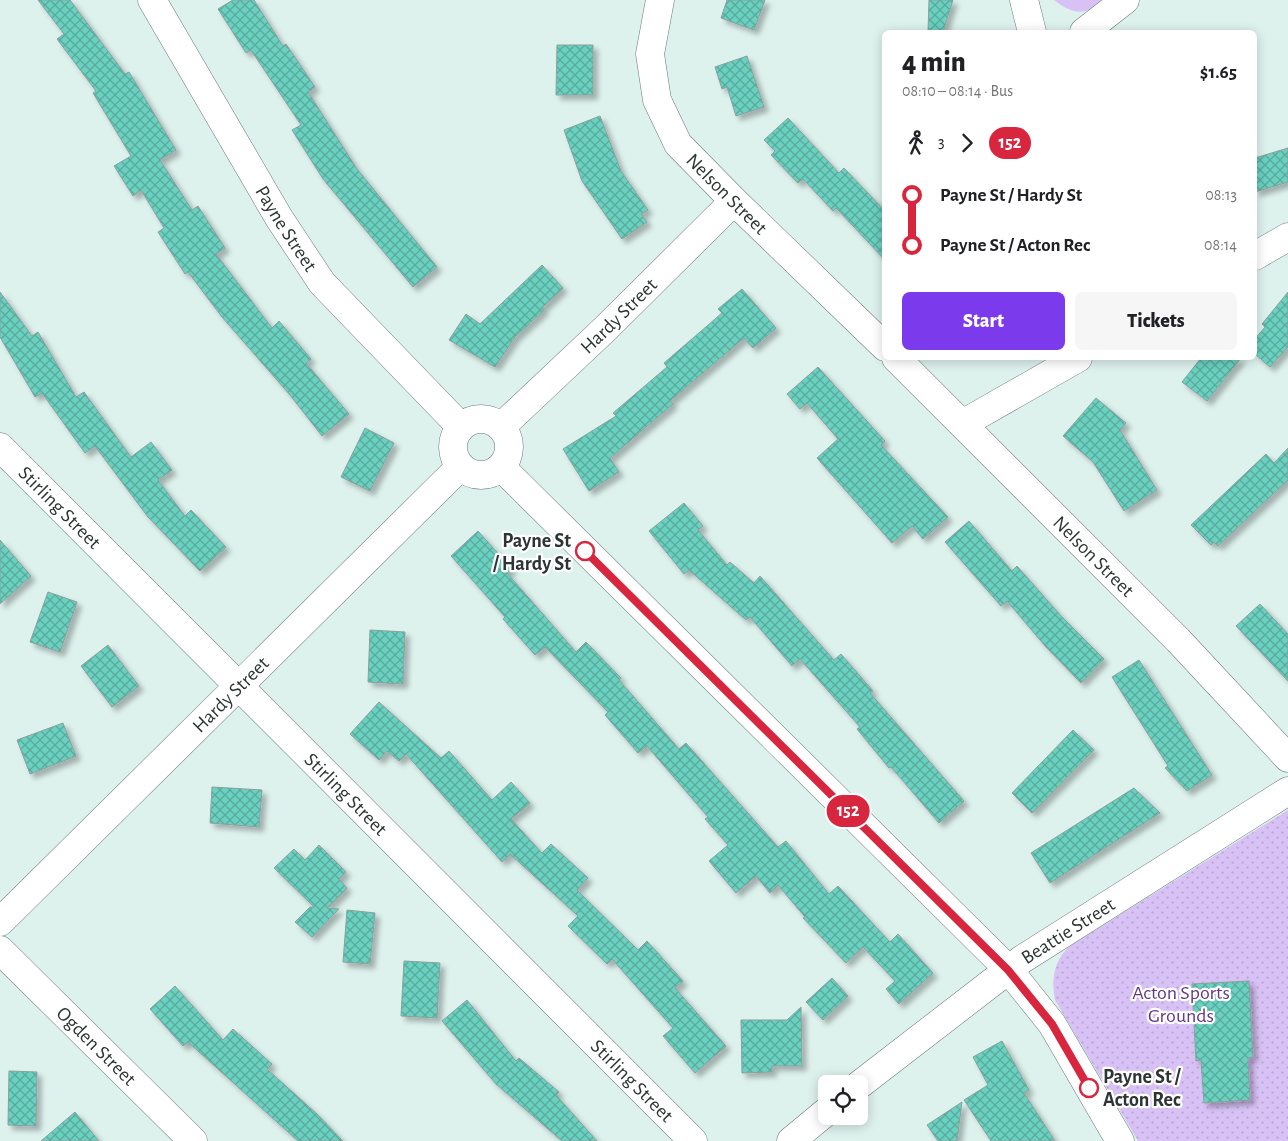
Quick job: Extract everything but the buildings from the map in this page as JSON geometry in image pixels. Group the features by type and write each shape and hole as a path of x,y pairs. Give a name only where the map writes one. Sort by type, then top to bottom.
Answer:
{"street":[{"name":"Payne Street","path":"152,0 279,218 322,283 460,427"},
{"name":"Nelson Street","path":"660,0 650,54 657,100 678,144 882,344"},
{"path":"1024,0 1032,30"},
{"path":"1087,30 1125,0"},
{"name":"Hardy Street","path":"501,427 606,328 734,201"},
{"path":"1257,255 1288,237"},
{"name":"Nelson Street","path":"898,360 964,423 1178,640 1288,758"},
{"path":"964,423 1074,360"},
{"path":"485,419 501,427 506,434 509,452 501,468 485,475 476,476 460,467 455,460 452,443 460,427 468,422 485,419"},
{"name":"Stirling Street","path":"0,447 693,1141"},
{"name":"Hardy Street","path":"0,922 460,467"},
{"path":"501,468 1008,970 1052,1024 1120,1141"},
{"name":"Beattie Street","path":"868,1078 1008,970 1288,791"},
{"name":"Ogden Street","path":"0,950 193,1141"},
{"path":"791,1141 818,1119"}],"green space":[{"path":"1054,0 1108,0 1087,11 1081,12 1069,9"},
{"name":"Acton Sports Grounds","path":"1288,810 1288,1141 1138,1141 1055,1000 1053,985 1055,970 1060,957 1070,946"}],"bus line":[{"name":"152","path":"585,551 1008,970 1052,1024 1089,1088"}],"place":[{"name":"Payne St / Hardy St","path":"585,551"},
{"name":"Payne St / Acton Rec","path":"1089,1088"}]}
